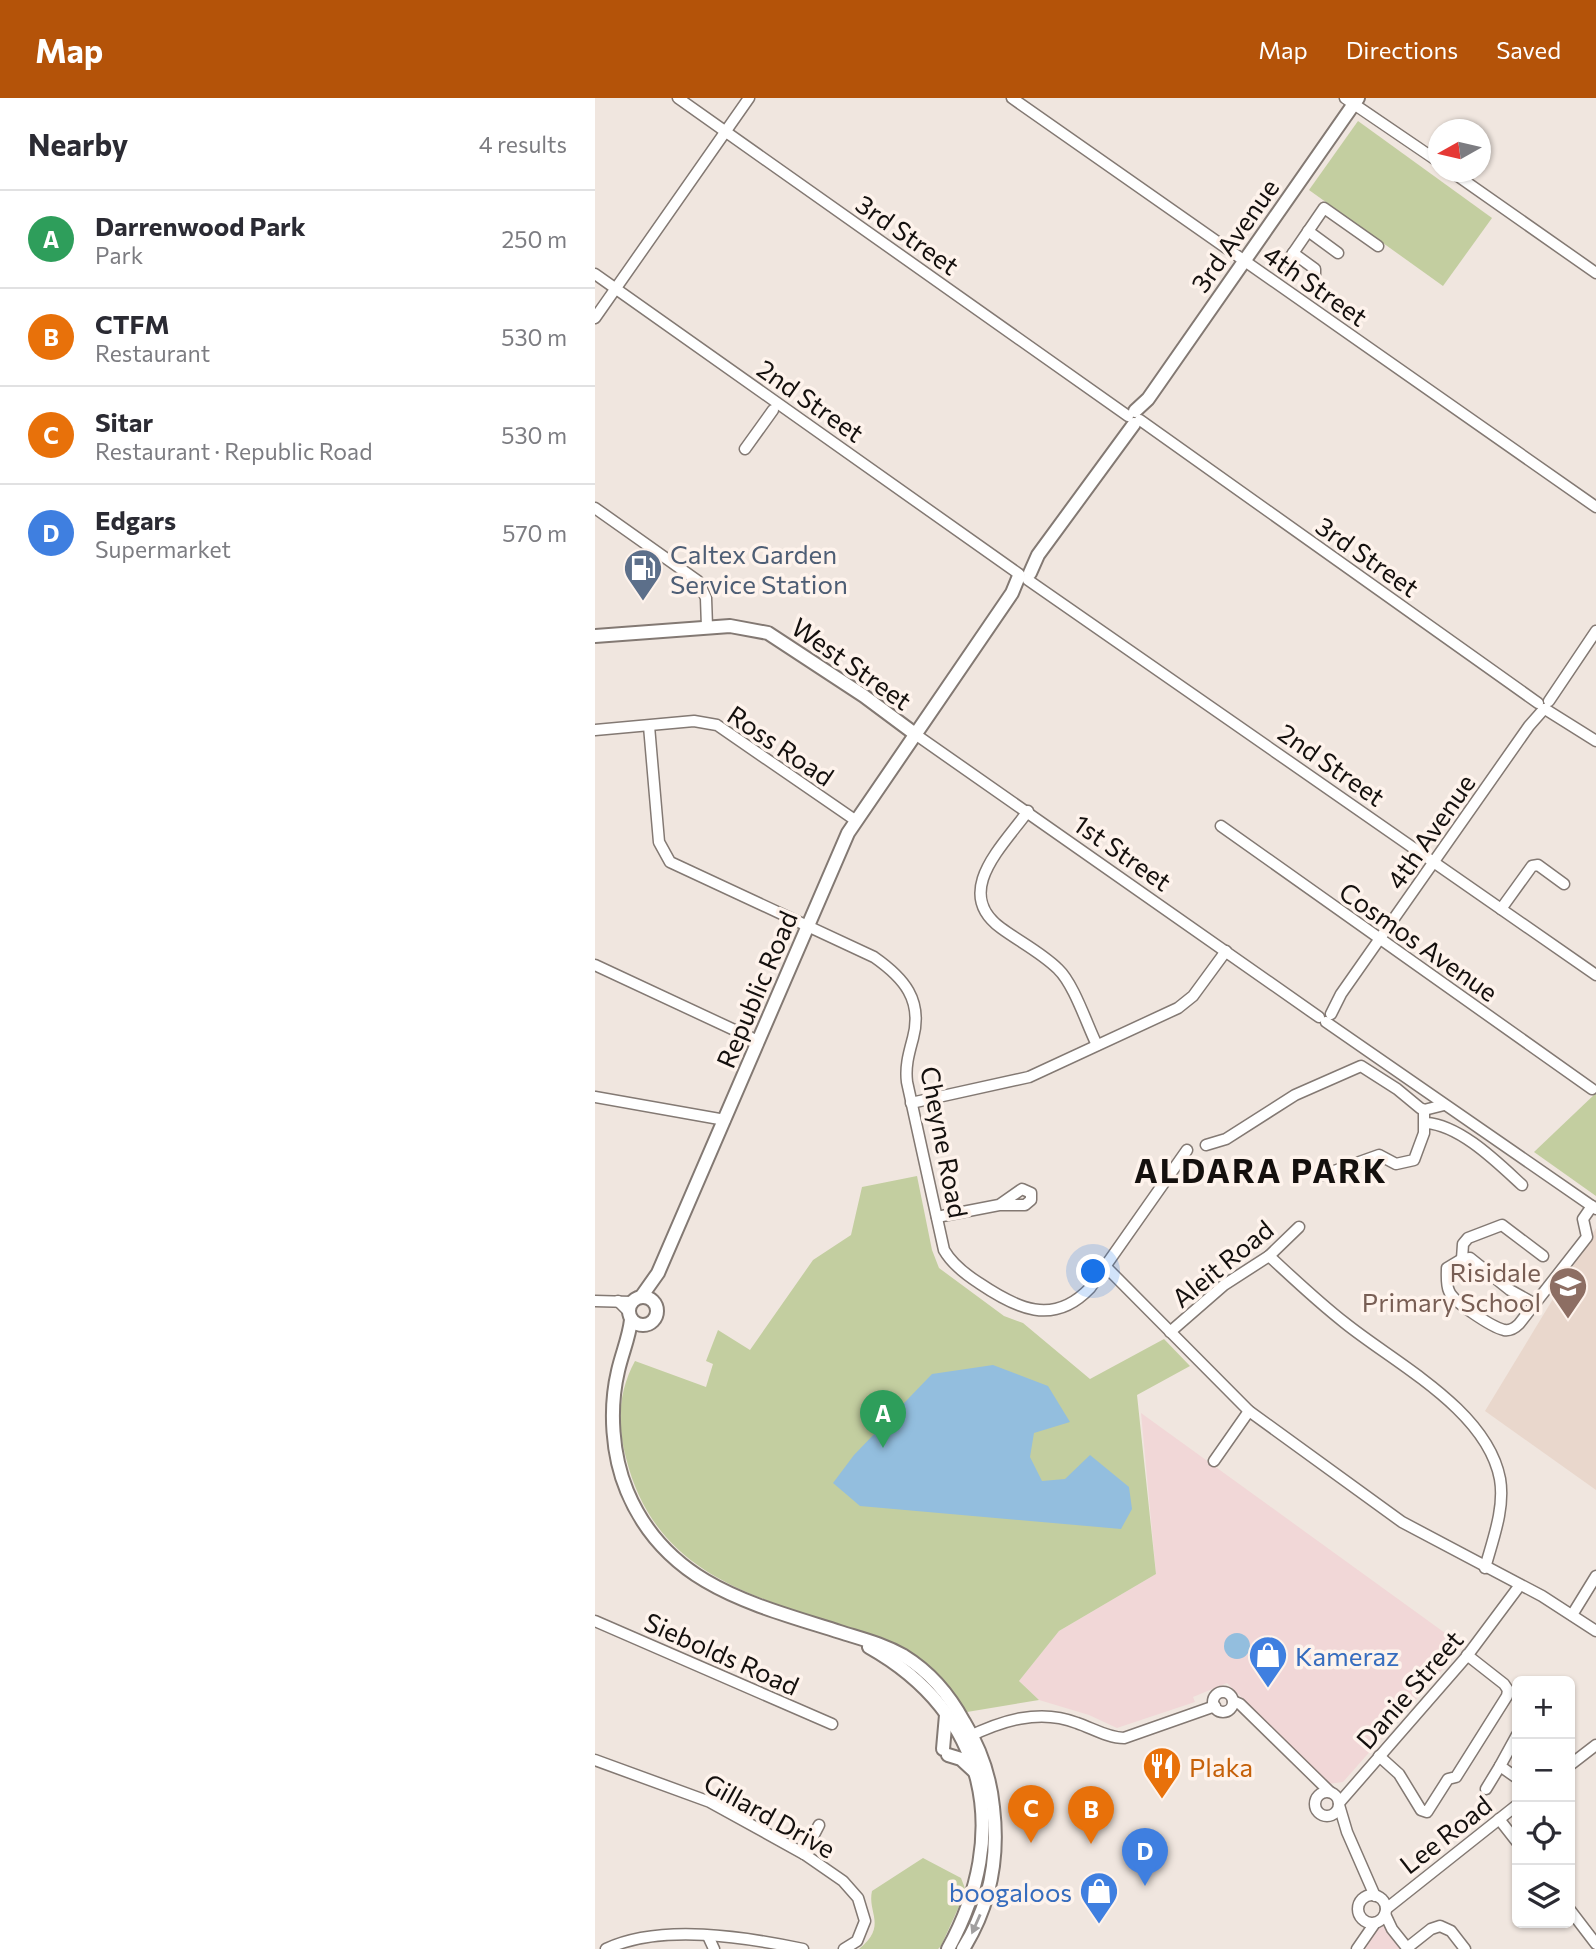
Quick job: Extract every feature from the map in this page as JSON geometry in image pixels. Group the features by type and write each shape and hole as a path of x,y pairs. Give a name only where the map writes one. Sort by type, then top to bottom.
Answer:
{"main road":[{"name":"3rd Avenue","path":"915,734 1353,100"},
{"name":"West Street","path":"595,636 707,627 743,627 777,637 915,734"},
{"name":"Republic Road","path":"915,734 855,820 658,1273 633,1308 628,1344 615,1388 614,1435 627,1491 652,1533 675,1559 711,1586 742,1600 888,1648 914,1663 948,1697 993,1798 995,1849 985,1900 963,1949"},
{"name":"Republic Road","path":"628,1344 644,1325 655,1318 658,1273"},
{"path":"644,1325 633,1308 654,1304"},
{"name":"Republic Road","path":"848,1635 907,1671 969,1740 984,1816 981,1866 964,1920 948,1949"},
{"path":"945,1713 946,1752 961,1759 977,1774"}],"street":[{"name":"3rd Street","path":"678,98 1596,741"},
{"path":"595,318 749,98"},
{"name":"4th Street","path":"1012,98 1596,507"},
{"path":"1353,100 1428,154"},
{"path":"1466,182 1596,273"},
{"path":"1287,262 1324,208 1378,246"},
{"path":"1308,231 1338,253"},
{"path":"1293,253 1315,269 1315,280"},
{"name":"2nd Street","path":"595,274 1596,975"},
{"path":"745,449 773,410"},
{"path":"595,508 698,582 706,598 707,627"},
{"name":"4th Avenue","path":"1326,1015 1596,631"},
{"name":"Ross Road","path":"595,730 694,721 717,724 855,820"},
{"name":"Cheyne Road","path":"649,726 659,842 667,858 681,869 874,957 897,974 911,993 917,1018 906,1067 911,1103 944,1250 951,1261 1018,1307 1040,1310 1068,1305 1083,1295 1106,1267 1187,1150"},
{"name":"1st Street","path":"915,734 1305,1006 1326,1015 1342,1032 1594,1208"},
{"path":"1028,811 984,873 979,889 982,906 993,922 1062,974 1097,1045"},
{"name":"Cosmos Avenue","path":"1221,826 1592,1089"},
{"path":"1501,909 1532,866 1538,865 1564,884"},
{"path":"911,1103 1029,1076 1185,1003 1226,951"},
{"path":"595,965 758,1041"},
{"path":"1206,1145 1226,1139 1295,1095 1361,1066 1424,1110 1426,1124 1416,1157 1411,1162 1397,1164 1379,1155 1320,1177"},
{"path":"595,1097 725,1119"},
{"path":"1424,1110 1444,1105"},
{"path":"1426,1124 1446,1126 1504,1168 1522,1185"},
{"path":"937,1217 999,1205"},
{"path":"1535,1304 1510,1290 1476,1262 1462,1259 1447,1268 1449,1291 1482,1321 1502,1329 1515,1328 1535,1304 1587,1237 1583,1219 1594,1208"},
{"path":"1462,1259 1463,1244 1468,1238 1503,1225 1543,1256"},
{"name":"Aleit Road","path":"1170,1332 1224,1285 1269,1256 1299,1227"},
{"path":"1269,1256 1340,1320 1437,1391 1490,1449 1499,1477 1501,1496 1485,1567"},
{"path":"1106,1267 1249,1411 1383,1510 1520,1585 1596,1631"},
{"path":"595,1301 618,1301 633,1308"},
{"path":"1214,1461 1249,1411"},
{"path":"1572,1615 1596,1576"},
{"name":"Danie Street","path":"1335,1798 1354,1785 1380,1756 1467,1655 1520,1585"},
{"name":"Siebolds Road","path":"595,1621 832,1724"},
{"path":"1380,1756 1399,1774 1420,1810 1427,1812 1448,1779 1456,1777 1507,1696 1508,1689 1504,1684 1467,1655"},
{"path":"969,1740 1013,1720 1044,1716 1075,1721 1110,1736 1124,1738 1215,1706 1215,1698 1222,1693 1230,1696 1335,1798 1380,1910 1408,1949 1430,1929 1440,1926 1451,1931 1465,1949"},
{"path":"1486,1789 1515,1739"},
{"path":"1575,1761 1596,1745"},
{"name":"Gillard Drive","path":"595,1760 710,1802 804,1854 843,1881 865,1911 863,1931 857,1941 844,1949"},
{"path":"1500,1766 1512,1774"},
{"path":"1308,1772 1318,1813 1328,1816 1347,1832"},
{"path":"1314,1801 1322,1792 1335,1798"},
{"path":"1328,1816 1336,1812 1335,1798"},
{"name":"Lee Road","path":"1358,1947 1380,1910 1512,1809"},
{"path":"1499,1819 1512,1836"},
{"path":"804,1854 819,1825"},
{"path":"1358,1947 1362,1919 1358,1906 1363,1898 1367,1877"},
{"path":"1363,1898 1380,1910"},
{"path":"1362,1919 1380,1910"},
{"path":"1575,1917 1596,1944"},
{"path":"606,1949 632,1938 708,1936 747,1937 803,1949"},
{"path":"708,1936 714,1949"}],"shaded area":[{"name":"Risidale Primary School","path":"1596,1228 1596,1490 1485,1411"},
{"path":"1141,1413 1463,1646 1343,1782 1328,1784 1227,1683 1193,1697 1195,1702 1117,1728 1089,1715 1039,1700 1019,1681 1059,1631 1156,1574"},
{"path":"1383,1915 1408,1949 1361,1949"}],"green space":[{"path":"1358,121 1428,172 1428,182 1442,182 1492,218 1443,286 1309,190"},
{"path":"1596,1093 1596,1196 1534,1152"},
{"path":"917,1176 932,1250 939,1268 1004,1316 1023,1323 1090,1379 1164,1339 1190,1366 1137,1395 1156,1574 1059,1631 1019,1681 1039,1700 967,1712 941,1677 914,1655 887,1642 743,1591 683,1554 659,1529 640,1497 626,1458 621,1433 622,1397 635,1361 706,1387 713,1364 706,1361 718,1330 750,1350 813,1260 851,1235 862,1187"},
{"path":"923,1858 961,1878 966,1891 941,1946 938,1949 859,1949 868,1941 875,1926 872,1891"}],"water":[{"path":"993,1365 1048,1386 1070,1422 1034,1433 1030,1457 1042,1481 1065,1479 1090,1455 1129,1487 1132,1509 1121,1529 860,1506 833,1483 854,1455 932,1374"},
{"path":"1237,1633 1246,1637 1250,1646 1246,1655 1237,1659 1228,1655 1224,1646 1228,1637"}],"place":[{"name":"Caltex Garden Service Station","path":"643,602"},
{"name":"Risidale Primary School","path":"1568,1320"},
{"name":"Darrenwood Park","path":"883,1448"},
{"name":"Kameraz","path":"1268,1689"},
{"name":"Plaka","path":"1162,1800"},
{"name":"Sitar","path":"1031,1843"},
{"name":"CTFM","path":"1091,1844"},
{"name":"Edgars","path":"1145,1886"},
{"name":"boogaloos","path":"1099,1925"}],"district":[{"name":"ALDARA PARK","path":"1261,1169"}]}
